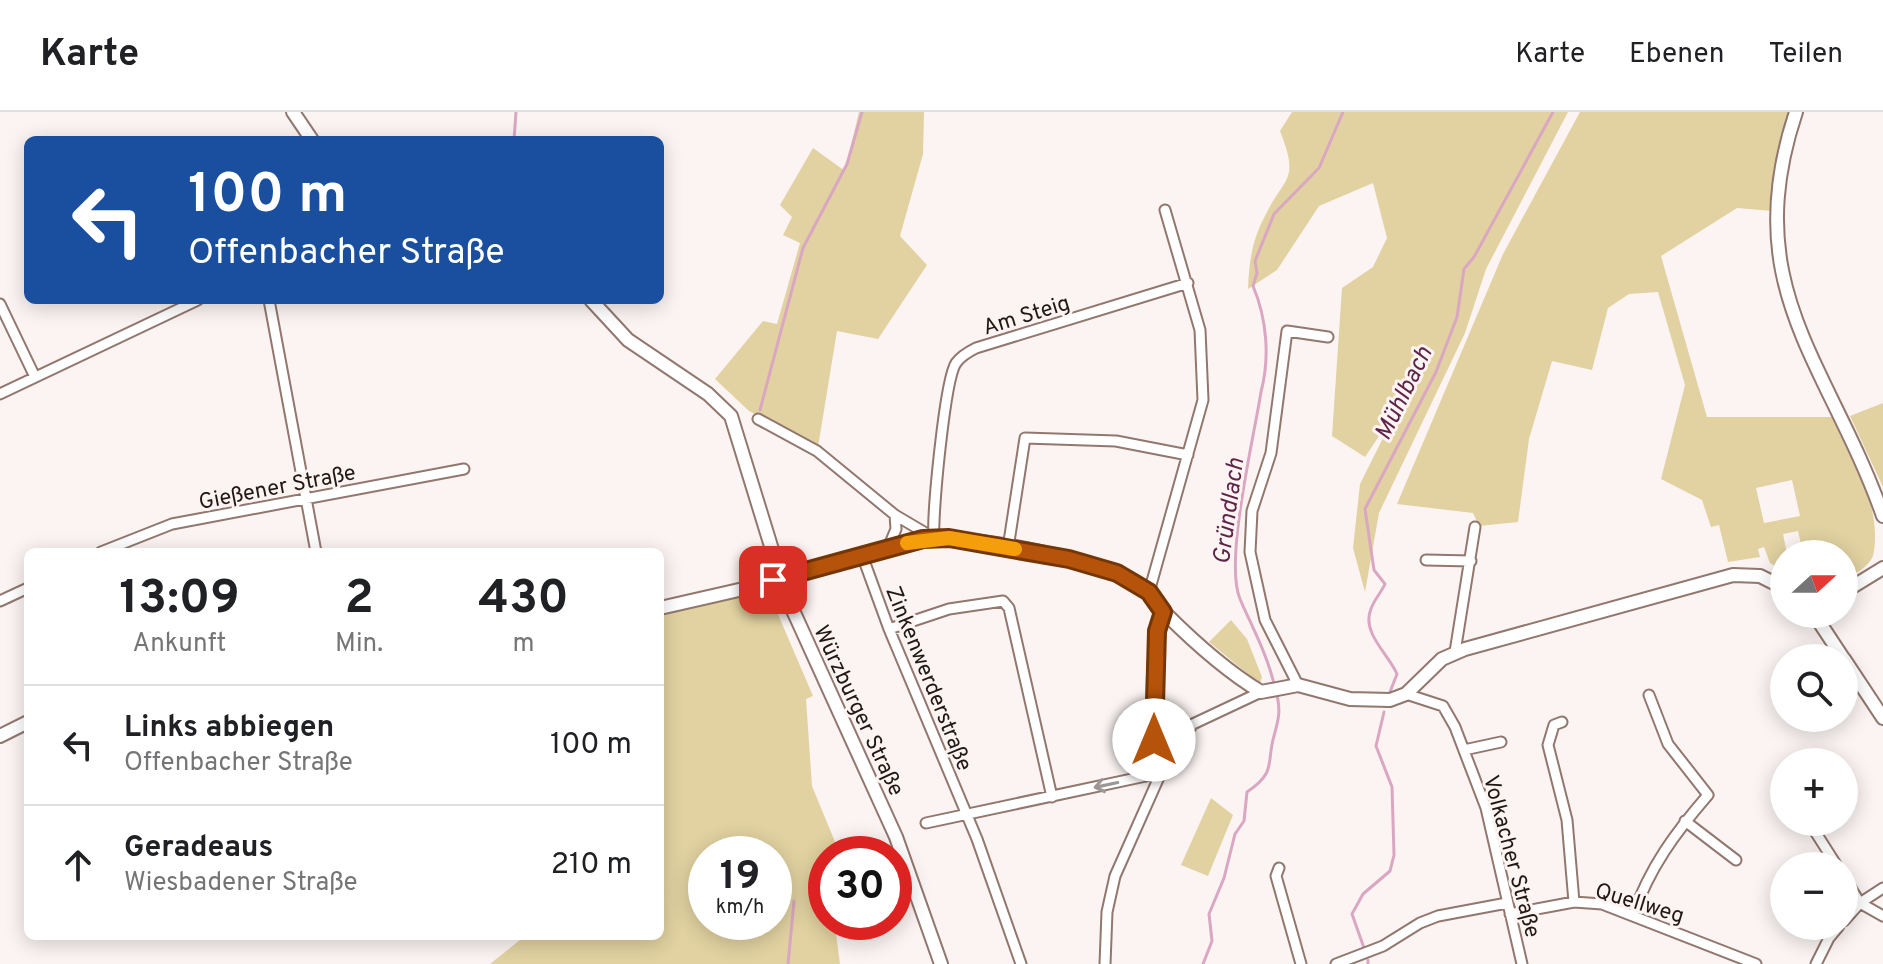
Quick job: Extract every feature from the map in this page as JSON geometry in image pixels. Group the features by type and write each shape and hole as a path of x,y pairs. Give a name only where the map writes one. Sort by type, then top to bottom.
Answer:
{"street":[{"path":"293,112 309,136"},
{"path":"1796,112 1778,199 1776,240 1781,280 1798,329 1860,459 1883,516"},
{"path":"1149,592 1203,400 1204,363 1200,330 1165,210"},
{"name":"Am Steig","path":"928,538 951,379 961,357 976,348 1188,283"},
{"path":"0,304 35,377"},
{"path":"0,394 190,304"},
{"path":"270,304 315,548"},
{"name":"Würzburger Straße","path":"595,304 628,340 715,399 731,416 780,578 805,642 902,850 941,964"},
{"path":"1293,685 1265,620 1250,552 1252,511 1271,453 1287,331 1328,337"},
{"path":"758,419 817,451 928,538"},
{"path":"1008,548 1025,438 1104,440 1188,455"},
{"name":"Gießener Straße","path":"111,548 172,524 464,469"},
{"path":"888,548 896,529 895,515"},
{"path":"1455,652 1475,527"},
{"path":"664,607 928,538 1008,548 1093,566 1130,578 1149,592 1163,612 1264,692"},
{"name":"Zinkenwerderstraße","path":"862,555 889,629 967,814 1021,964"},
{"path":"1426,560 1471,561"},
{"path":"1858,585 1883,568"},
{"path":"1105,964 1107,912 1115,876 1168,757 1193,724 1264,692 1293,685 1356,700 1390,700 1406,694 1430,667 1455,652 1721,577 1752,574 1770,582"},
{"path":"0,601 24,590"},
{"path":"889,629 949,609 1003,601 1009,608 1052,797"},
{"path":"1160,773 1153,731 1157,631 1163,612"},
{"path":"1858,680 1883,718"},
{"name":"Volkacher Straße","path":"1406,694 1443,706 1464,750 1492,829 1522,964"},
{"path":"1633,915 1646,877 1685,821 1708,795 1668,744 1649,695"},
{"path":"1562,722 1554,725 1548,745 1567,820 1574,902"},
{"path":"0,736 24,724"},
{"path":"1464,750 1501,742"},
{"path":"1156,755 1168,757"},
{"path":"926,823 1160,773"},
{"path":"1685,821 1736,860"},
{"path":"1279,868 1276,876 1301,964"},
{"path":"1858,905 1883,888"},
{"path":"1858,900 1883,916"},
{"name":"Quellweg","path":"1336,964 1383,946 1420,923 1438,916 1574,902 1602,904 1756,964"},
{"path":"1816,964 1828,940"}],"shaded area":[{"path":"859,112 924,112 923,154 900,236 927,265 878,339 837,331 818,447 749,411 715,379 763,321 777,324 800,243 783,235 792,217 780,205 813,148 845,171"},
{"path":"1292,112 1568,112 1486,269 1465,333 1379,513 1365,592 1353,548 1360,484 1399,406 1365,457 1332,436 1342,288 1373,267 1387,238 1373,183 1319,206 1277,270 1248,289 1250,260 1257,234 1288,177 1289,160 1280,131"},
{"path":"1580,112 1788,112 1772,211 1737,208 1661,256 1707,417 1835,417 1858,466 1870,503 1875,539 1873,556 1868,564 1858,572 1858,540 1800,540 1798,531 1783,534 1784,540 1770,540 1770,563 1764,547 1758,549 1760,557 1728,562 1719,525 1711,527 1702,500 1661,479 1685,385 1658,292 1629,294 1608,308 1592,370 1552,361 1529,439 1518,522 1479,526 1473,513 1397,504 1503,254","holes":["1792,480 1800,516 1764,523 1756,488"]},
{"path":"1883,403 1883,487 1850,416"},
{"path":"757,594 774,605 813,696 806,699 812,786 833,836 808,836 808,940 837,940 840,964 490,964 520,940 664,940 664,613"},
{"path":"1231,620 1247,639 1262,677 1260,684 1209,642"},
{"path":"1211,798 1233,815 1208,876 1181,865"}],"waterway":[{"path":"514,136 516,112"},
{"path":"760,410 803,248 847,164 862,112"},
{"name":"Gründlach","path":"1274,684 1240,599 1236,581 1242,498 1266,366 1264,325 1253,286 1257,273 1255,261 1274,214 1319,168 1343,112"},
{"name":"Mühlbach","path":"1390,692 1397,674 1370,628 1370,612 1385,584 1374,570 1365,509 1436,372 1457,317 1464,269 1474,257 1553,112"},
{"name":"Gründlach","path":"1203,964 1212,941 1209,914 1224,878 1235,834 1244,821 1247,792 1263,779 1269,767 1279,714 1276,691"},
{"name":"Mühlbach","path":"1364,948 1352,914 1363,894 1390,871 1394,855 1392,787 1376,746 1384,712"},
{"path":"788,964 794,901"}],"slow traffic":[{"path":"907,543 949,538 1015,549"}],"route":[{"path":"773,580 934,538 1069,559 1130,578 1149,592 1163,612 1157,631 1154,740"}]}
